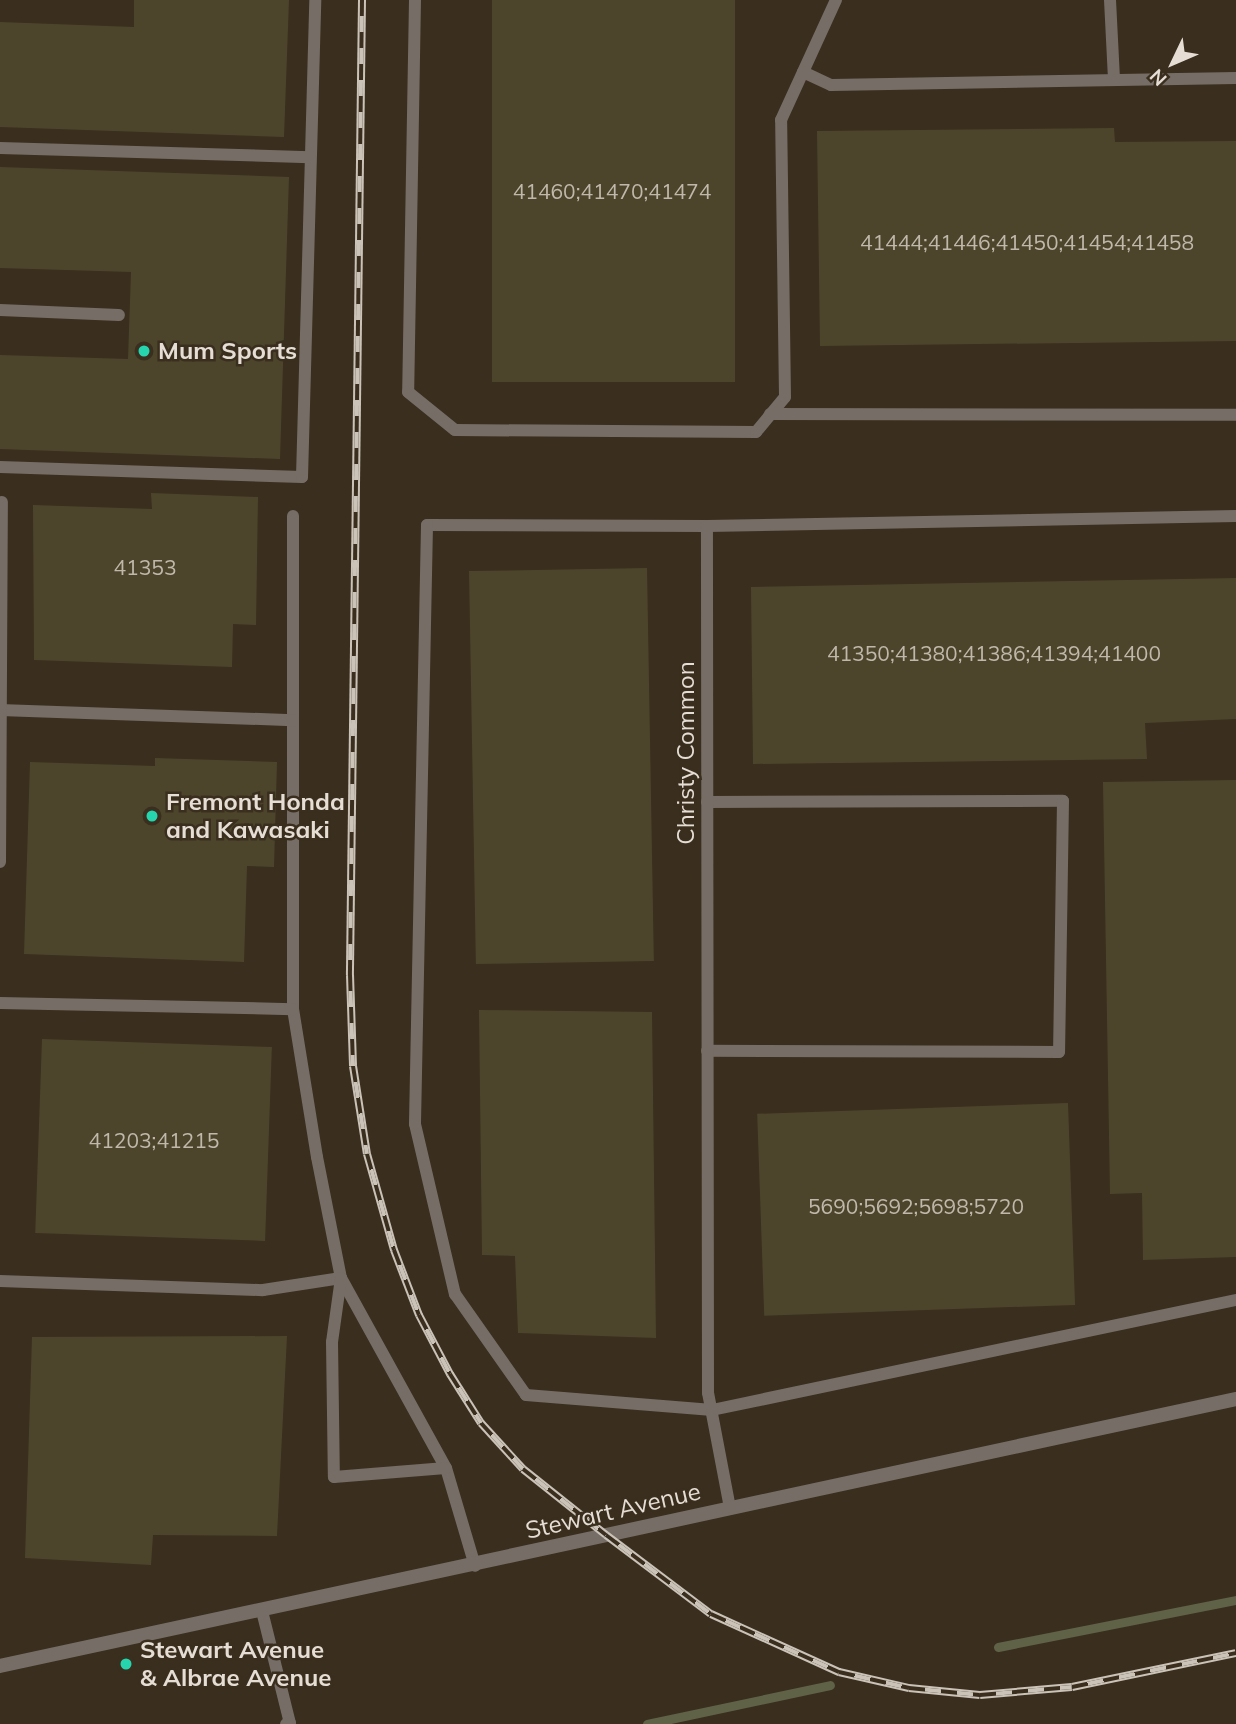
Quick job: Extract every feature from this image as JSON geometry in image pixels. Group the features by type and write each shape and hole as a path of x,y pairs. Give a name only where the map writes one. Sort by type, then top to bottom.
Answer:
{"street":[{"name":"Stewart Avenue","path":"0,1666 475,1566 1236,1399"}],"lane":[{"path":"0,467 302,477 315,0"},
{"path":"415,0 408,392 454,430 756,432 785,397 781,120 836,0"},
{"path":"1110,0 1114,80"},
{"path":"803,72 831,86 1236,78"},
{"path":"0,148 310,157"},
{"path":"0,310 119,315"},
{"path":"770,414 1236,415"},
{"path":"0,862 2,502"},
{"path":"293,516 293,1009 341,1278 332,1342 334,1477 446,1468"},
{"path":"1236,516 706,526 427,525 415,1124 455,1294 526,1395 712,1410 1236,1300"},
{"name":"Christy Common","path":"706,526 708,1393 730,1508"},
{"path":"1,710 293,720"},
{"path":"707,802 1063,801 1059,1052 707,1051"},
{"path":"0,1003 293,1009"},
{"path":"0,1281 263,1290 341,1278"},
{"path":"341,1278 446,1468 475,1566"},
{"path":"262,1611 290,1723 286,1724"}],"building":[{"path":"134,0 289,0 284,137 0,127 0,22 134,27"},
{"path":"492,0 735,0 735,382 492,382"},
{"path":"1114,128 1115,142 1236,141 1236,341 820,346 817,131"},
{"path":"0,167 289,177 280,459 0,449 0,355 128,359 131,272 0,268"},
{"path":"151,493 258,497 256,625 233,624 232,667 34,660 33,505 152,509"},
{"path":"647,568 654,961 476,964 469,571"},
{"path":"1236,578 1236,719 1145,723 1147,759 753,764 751,587"},
{"name":"Fremont Honda and Kawasaki","path":"155,758 277,762 274,867 247,866 244,962 24,954 30,762 155,766"},
{"path":"1236,780 1236,1257 1143,1260 1142,1193 1110,1194 1103,782"},
{"path":"479,1010 652,1012 656,1338 518,1333 515,1256 482,1255"},
{"path":"42,1039 272,1047 265,1241 35,1233"},
{"path":"1068,1103 1075,1305 764,1316 757,1114"},
{"path":"287,1336 277,1536 153,1535 151,1565 25,1558 32,1337"}],"waterway":[{"path":"998,1647 1236,1600"},
{"path":"647,1724 830,1685"}],"railway":[{"path":"362,0 350,975 353,1066 367,1154 394,1250 419,1315 450,1374 481,1423 523,1469 606,1535 711,1614 839,1672 909,1688 980,1695 1072,1687 1236,1653"}],"place":[{"name":"Mum Sports","path":"144,351"},
{"name":"Fremont Honda and Kawasaki","path":"152,816"},
{"name":"Stewart Avenue & Albrae Avenue","path":"126,1664"}]}
